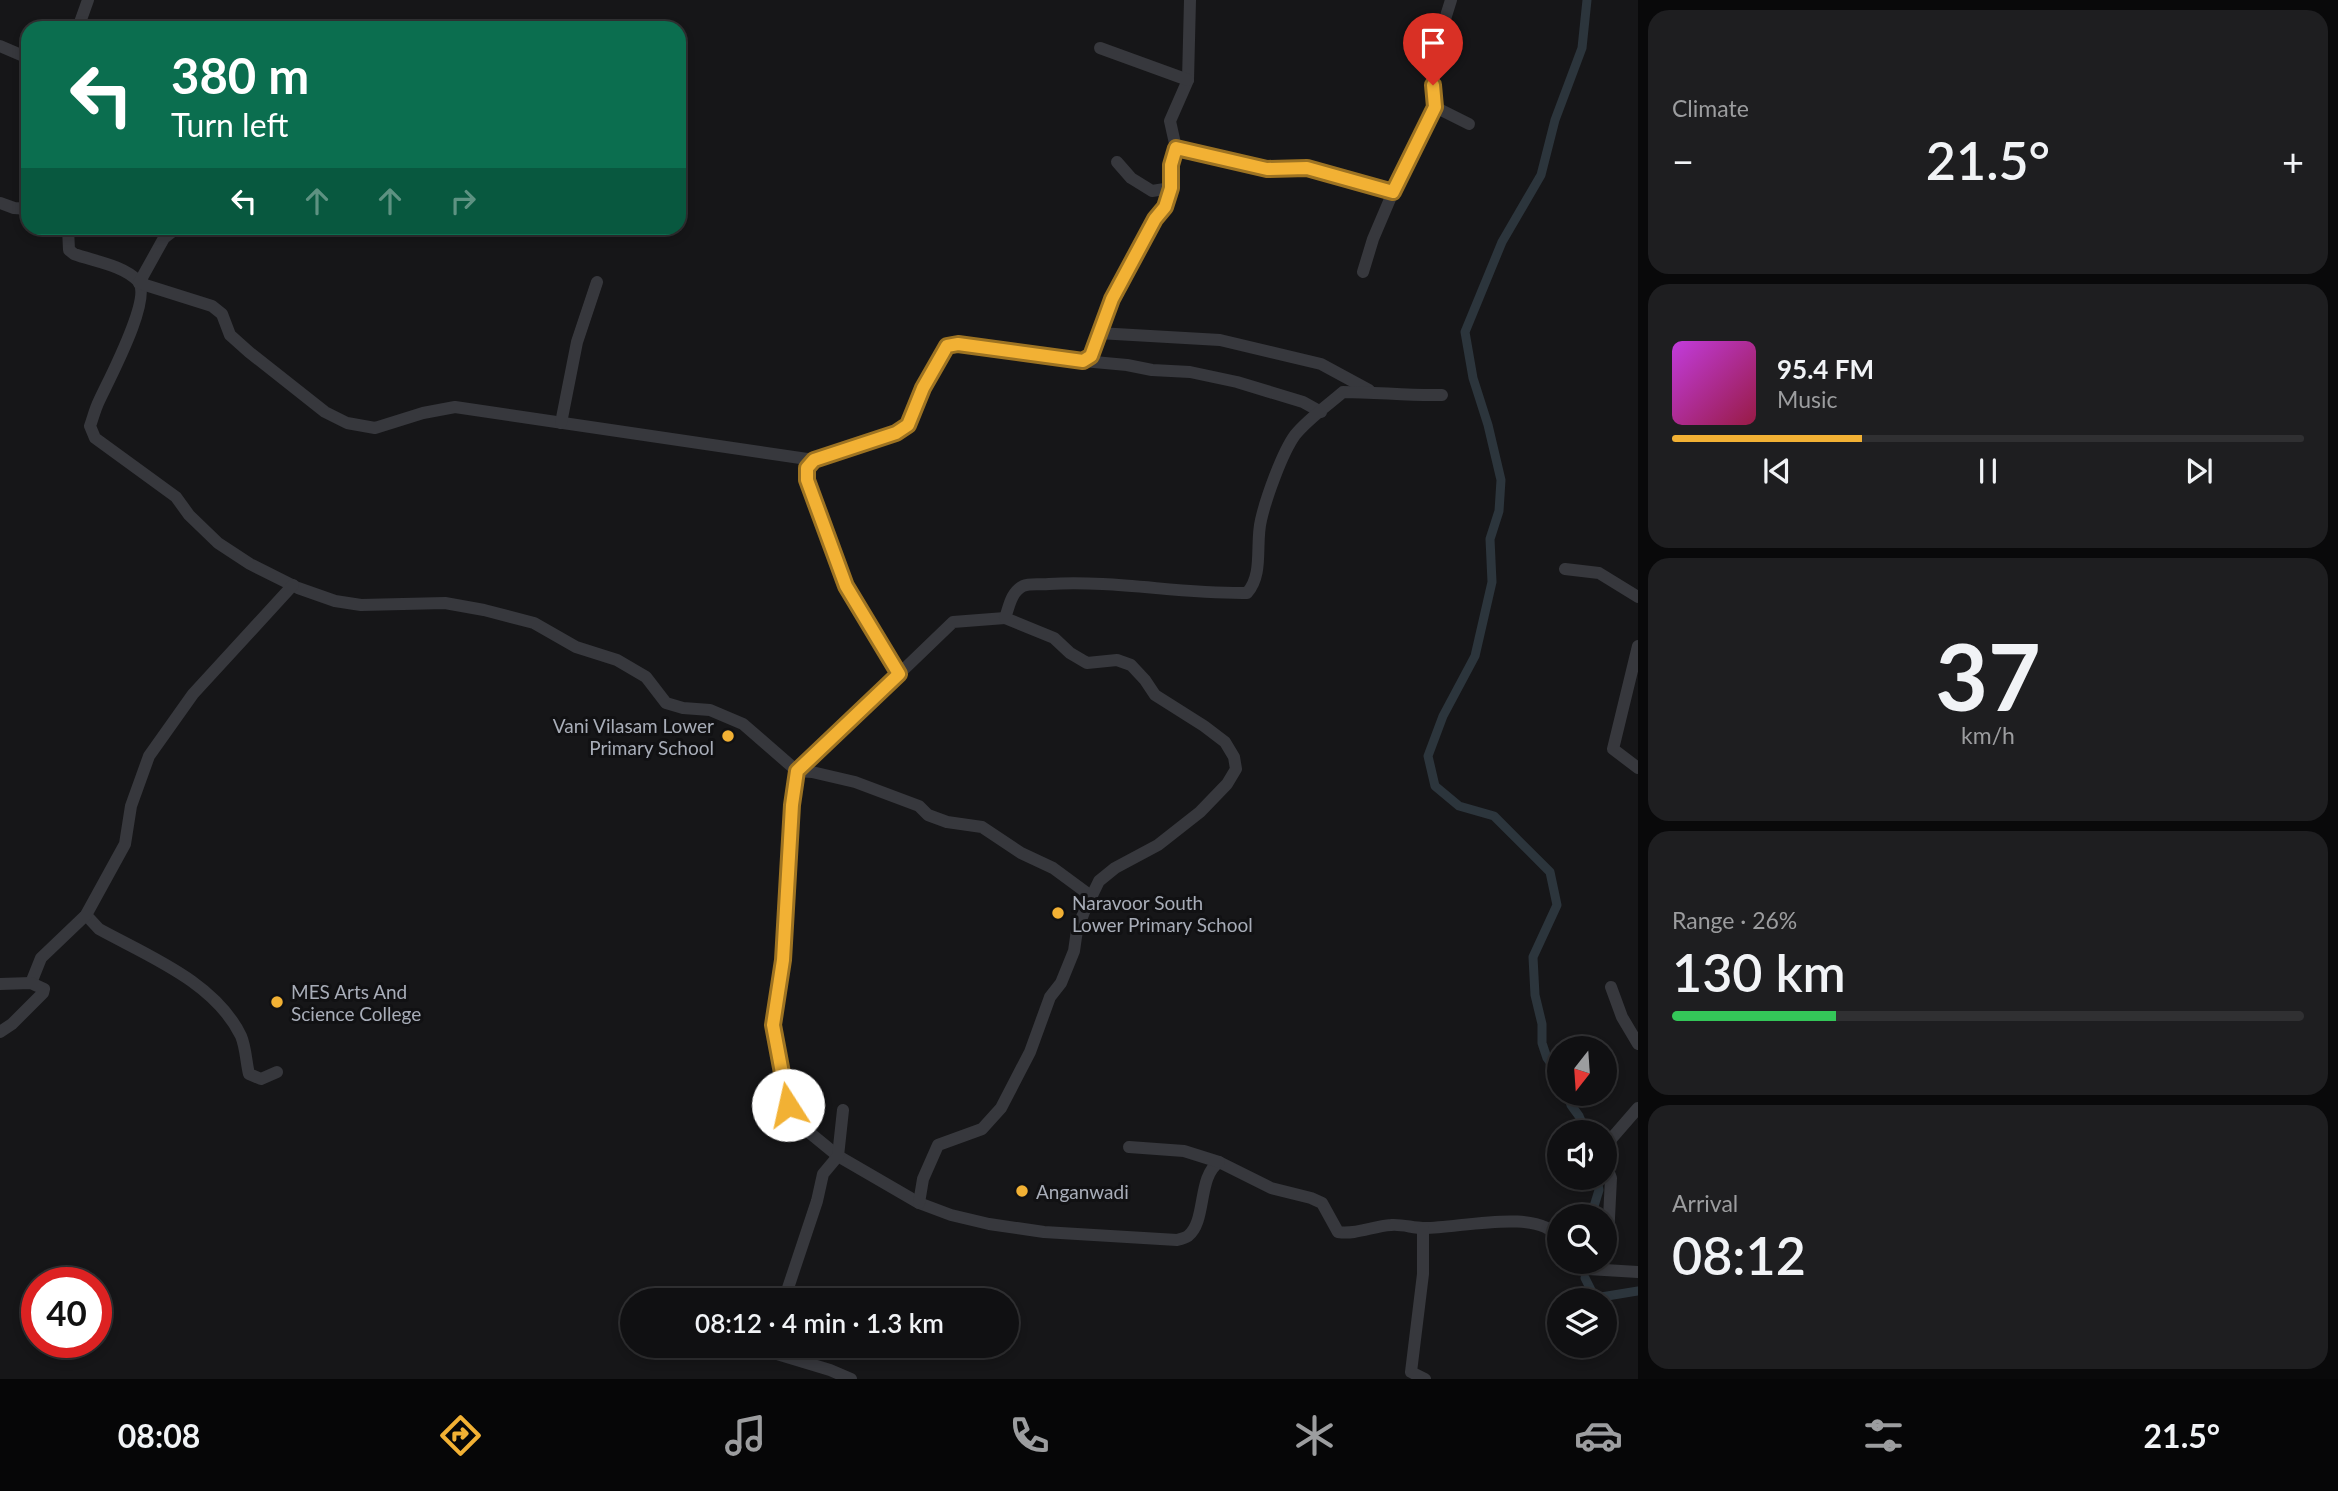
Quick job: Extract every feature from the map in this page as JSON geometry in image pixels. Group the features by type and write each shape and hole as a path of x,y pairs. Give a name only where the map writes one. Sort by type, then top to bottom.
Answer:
{"street":[{"path":"80,21 88,0"},
{"path":"1083,361 1091,356 1112,299 1155,219 1165,207 1171,188 1171,165 1176,148 1170,121 1188,80 1191,0"},
{"path":"1363,272 1373,239 1393,192 1435,107 1431,64 1451,0"},
{"path":"0,46 21,55"},
{"path":"1100,48 1188,80"},
{"path":"1435,107 1469,124"},
{"path":"1176,148 1267,169 1307,168 1393,192"},
{"path":"1117,162 1131,178 1152,191 1171,188"},
{"path":"0,203 21,208"},
{"path":"68,235 69,250 74,254 124,271 139,282 212,306 222,314 230,335 325,412 347,424 375,428 423,413 455,407 814,460 896,433 908,425 923,388 947,346 958,344 1152,370 1190,372 1237,382 1303,402 1321,412"},
{"path":"168,235 139,282 142,292 138,312 90,426 95,438 176,497 189,515 218,543 250,564 335,601 361,605 445,603 534,623 576,647 617,660 646,677 666,703 683,708 710,710 743,724 797,771 855,782 919,806 928,815 947,822 982,827 1021,853 1053,868 1091,896"},
{"path":"561,423 577,342 597,282"},
{"path":"1098,333 1220,340 1321,364 1372,392"},
{"path":"1005,618 1011,599 1017,590 1026,584 1068,582 1144,586 1179,592 1247,593 1255,584 1260,523 1280,465 1295,436 1343,391 1408,396 1442,395"},
{"path":"814,460 807,468 807,480 846,586 899,674"},
{"path":"1565,569 1599,573 1638,597"},
{"path":"31,983 41,958 86,915 125,844 131,806 149,756 193,694 293,585"},
{"path":"919,1203 923,1179 937,1146 982,1129 1001,1108 1030,1052 1050,997 1061,983 1074,951 1077,930 1099,881 1115,868 1158,845 1217,796 1236,769 1234,757 1225,742 1155,695 1131,665 1118,660 1087,663 1070,653 1054,638 1005,618 953,622 797,771 792,805 783,960 773,1025 788,1105 806,1129 838,1156 919,1203 951,1215 989,1224 1044,1232 1177,1240 1189,1236 1196,1224 1207,1179 1213,1166 1219,1162"},
{"path":"1638,646 1613,749 1638,768"},
{"path":"86,915 99,929 199,985 221,1007 241,1037 249,1074 261,1079 277,1072"},
{"path":"0,984 31,983 44,989 12,1024 0,1032"},
{"path":"1611,987 1622,1017 1638,1044"},
{"path":"1617,1132 1638,1108"},
{"path":"788,1288 817,1201 823,1174 838,1156 843,1110"},
{"path":"1129,1147 1184,1151 1219,1162 1270,1188 1311,1198 1322,1203 1338,1232 1348,1233 1392,1224 1423,1228 1520,1221 1547,1228"},
{"path":"1423,1228 1423,1274 1411,1372 1425,1379"},
{"path":"1617,1268 1638,1272"},
{"path":"790,1358 851,1379"}],"waterway":[{"path":"1547,1058 1542,1043 1542,1024 1535,995 1533,957 1557,905 1550,872 1494,816 1459,806 1435,786 1428,756 1443,716 1475,656 1492,582 1490,539 1499,511 1501,480 1473,378 1465,332 1502,242 1541,175 1555,120 1582,48 1587,0"},
{"path":"1572,1106 1581,1120"},
{"path":"1595,1204 1599,1190"},
{"path":"1585,1278 1595,1298 1638,1291"}],"place":[{"name":"Vani Vilasam Lower Primary School","path":"728,736"},
{"name":"Naravoor South Lower Primary School","path":"1058,913"},
{"name":"MES Arts And Science College","path":"277,1002"},
{"name":"Anganwadi","path":"1022,1191"}],"route":[{"path":"788,1105 773,1025 783,960 792,805 797,771 899,674 846,586 807,480 807,468 814,460 896,433 908,425 923,388 947,346 958,344 1083,361 1091,356 1112,299 1155,219 1165,207 1171,188 1171,165 1176,148 1267,169 1307,168 1393,192 1435,107 1433,85"}]}
